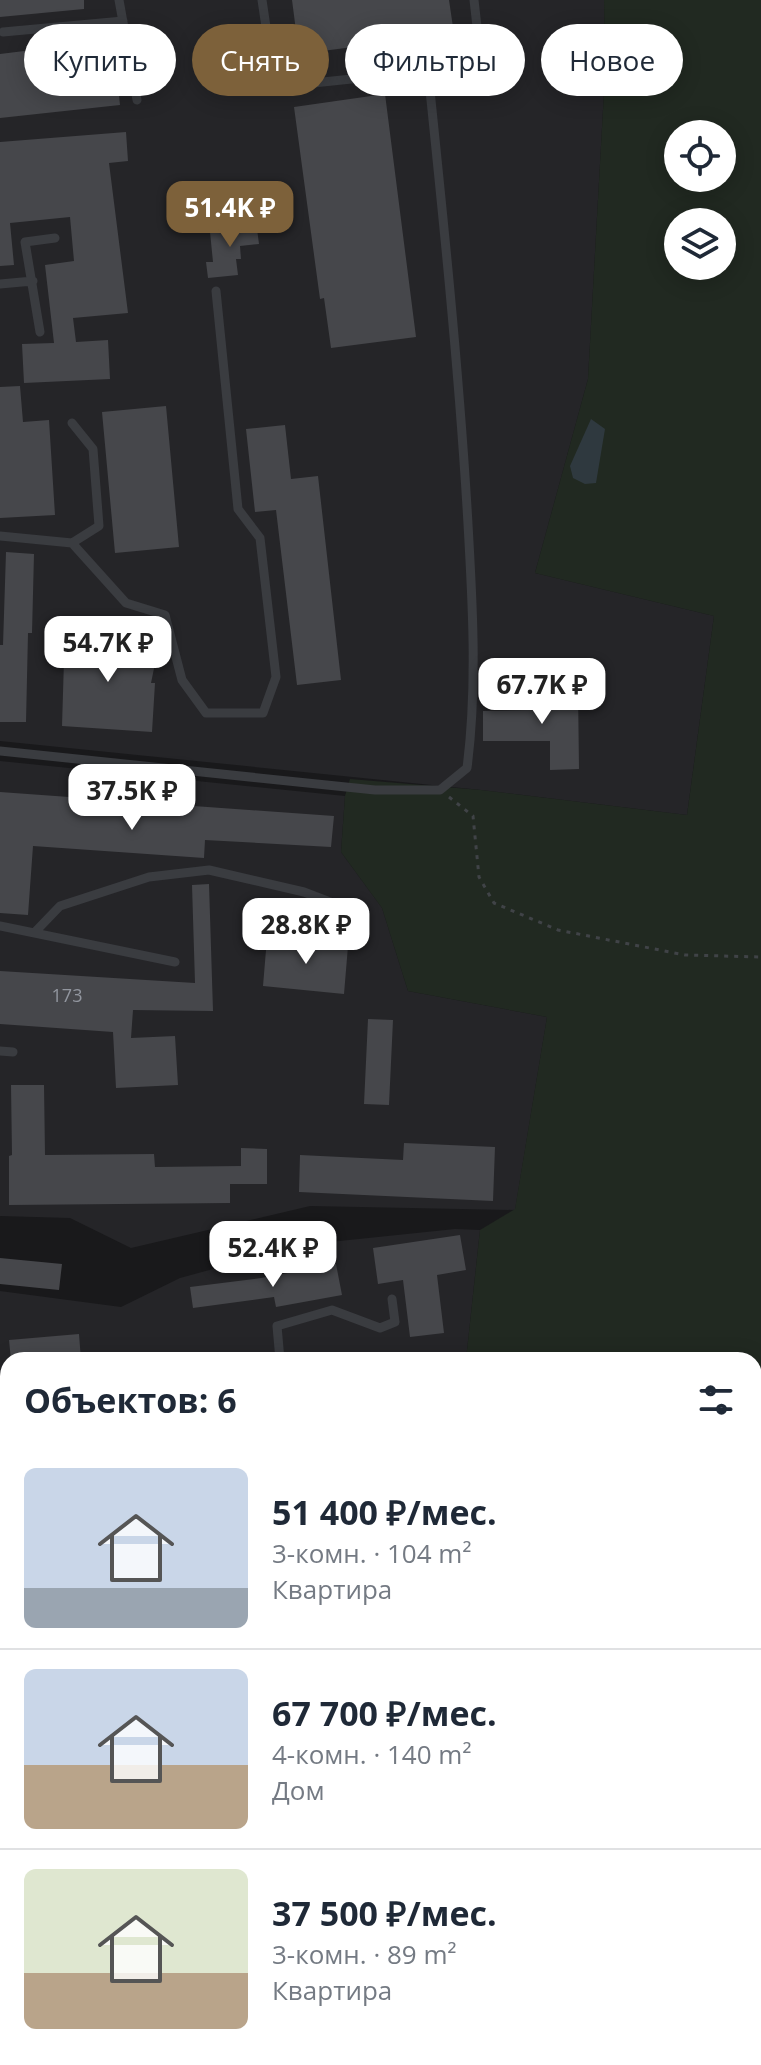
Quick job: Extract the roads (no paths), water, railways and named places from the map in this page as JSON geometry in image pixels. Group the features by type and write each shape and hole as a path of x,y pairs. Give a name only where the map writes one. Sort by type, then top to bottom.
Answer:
{"lane":[{"path":"119,0 137,100"},
{"path":"262,0 275,87 345,80"},
{"path":"474,0 477,24"},
{"path":"3,32 123,21"},
{"path":"0,751 375,790 440,790 467,768 473,726 470,563 459,375 431,96"},
{"path":"40,332 25,242 55,238"},
{"path":"0,284 33,281"},
{"path":"72,543 126,603 165,615 182,680 206,713 263,713 276,677 273,646 260,538 238,509 216,291"},
{"path":"0,536 72,543 99,526 93,449 72,423"},
{"path":"35,932 60,906 149,877 209,870 304,892 356,912"},
{"path":"0,926 175,962"},
{"path":"0,1051 13,1052"},
{"path":"279,1352 277,1326 332,1310 380,1328 395,1322 392,1299"}]}
